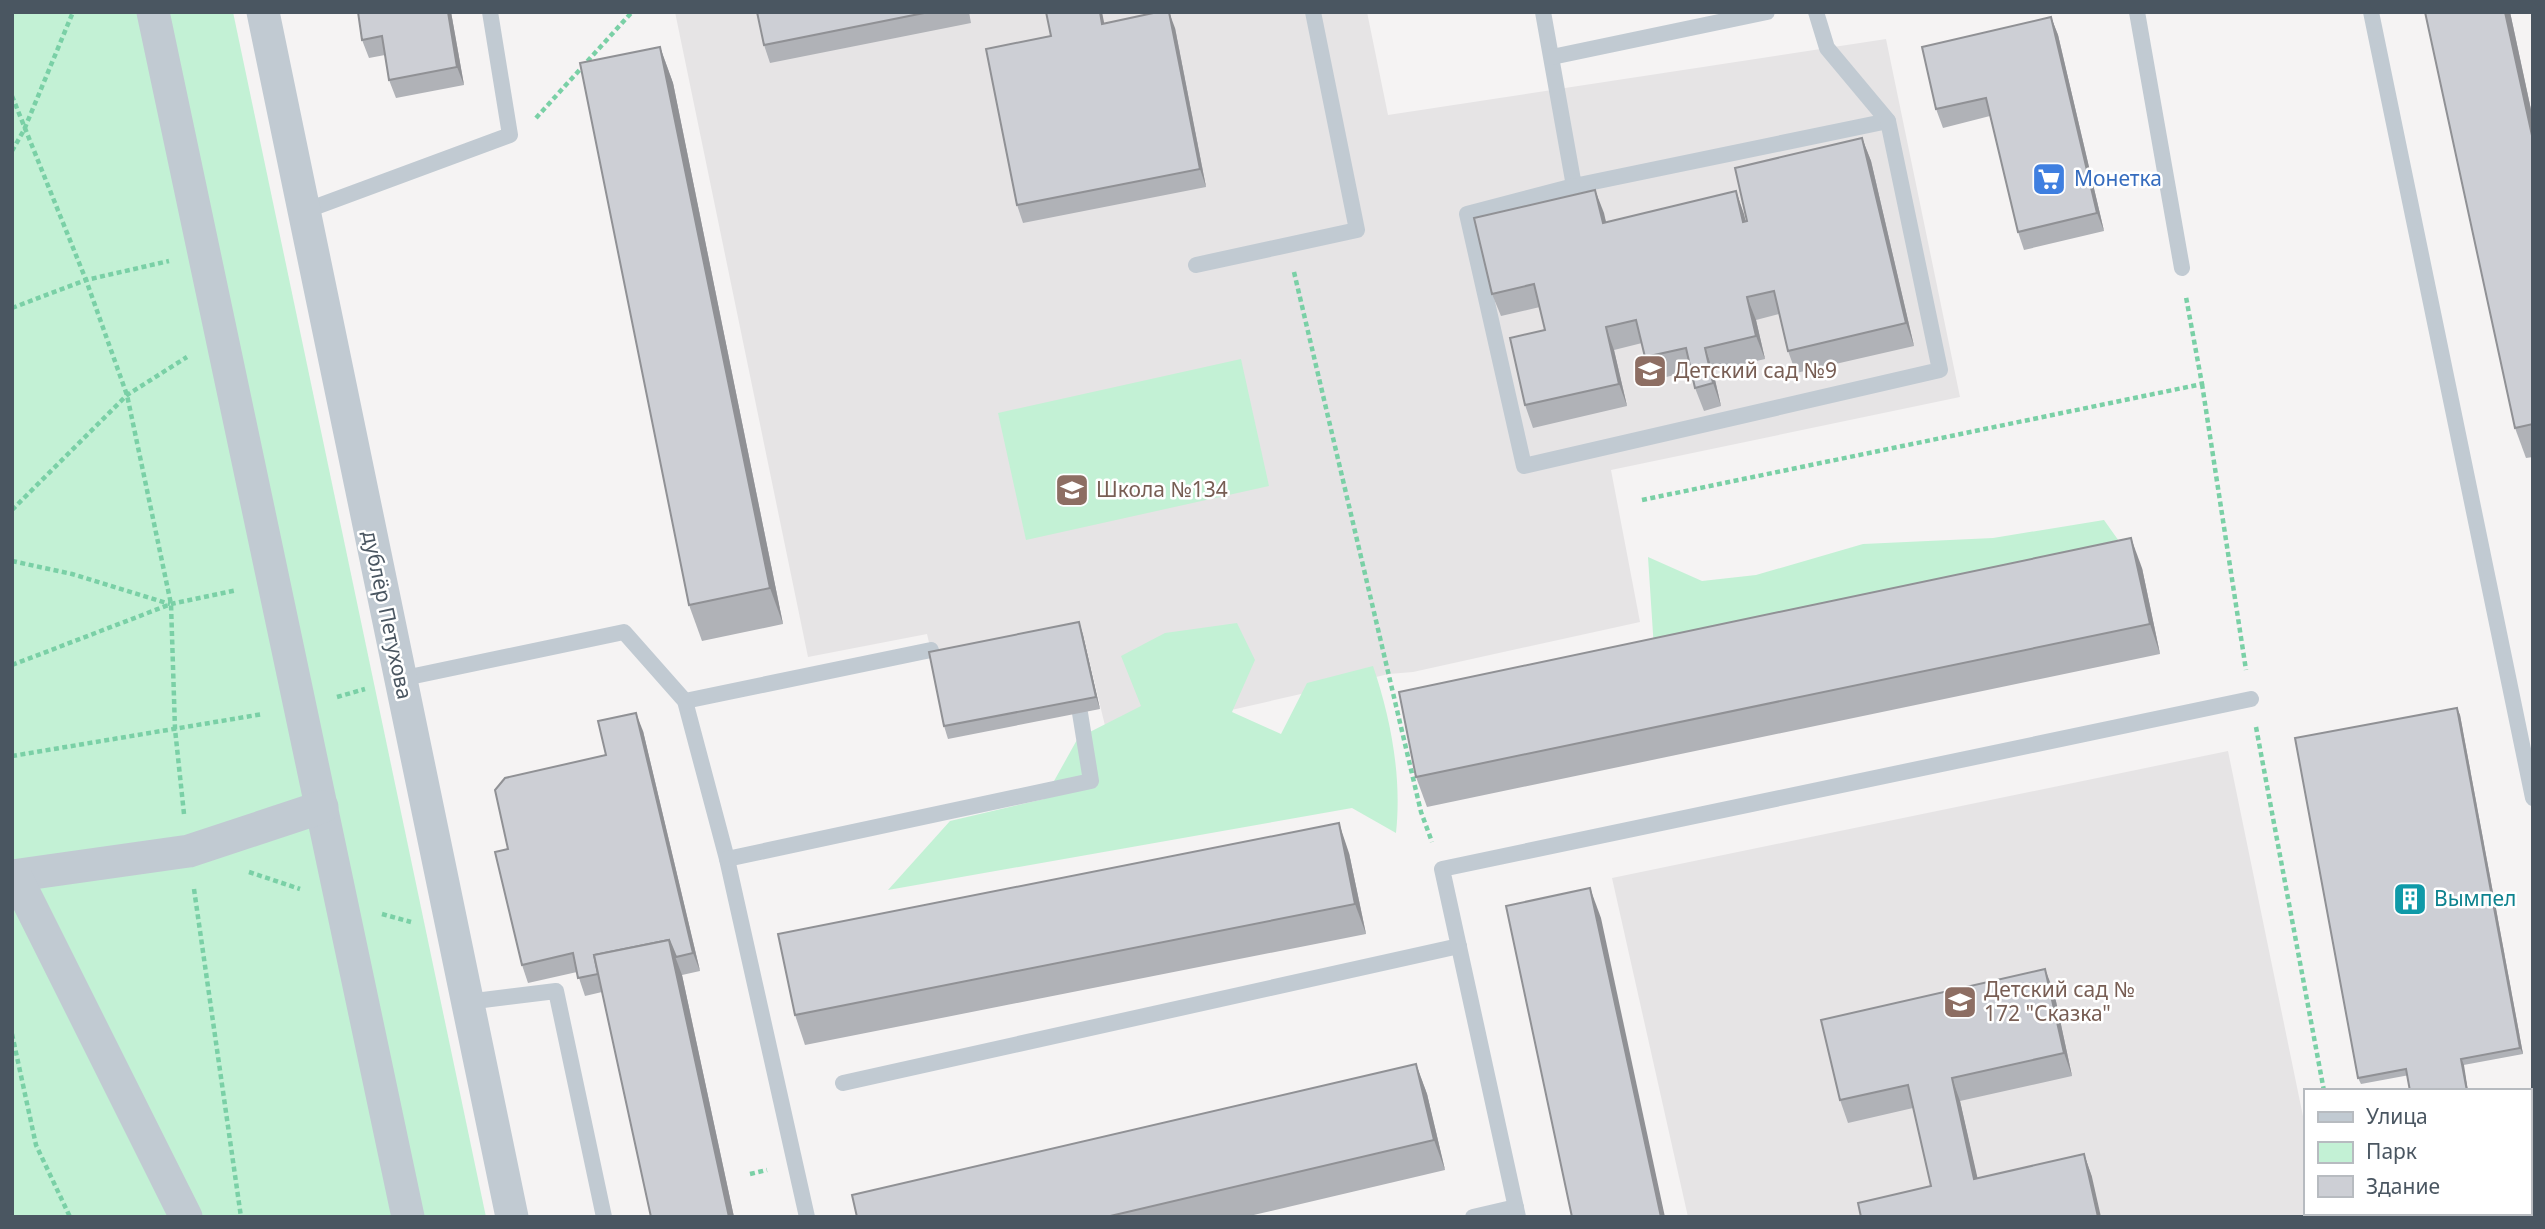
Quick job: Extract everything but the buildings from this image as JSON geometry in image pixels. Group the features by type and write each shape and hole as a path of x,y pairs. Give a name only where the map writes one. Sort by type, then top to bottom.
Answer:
{"street":[{"path":"153,12 408,1217"},
{"name":"дублёр Петухова","path":"263,12 302,212 512,1217"},
{"path":"186,1217 14,876 189,851 322,807"}],"lane":[{"path":"302,212 510,135 490,12"},
{"path":"1196,265 1289,247 1357,230 1313,12"},
{"path":"1543,12 1574,186"},
{"path":"1552,57 1767,12"},
{"path":"1816,12 1827,48 1888,121 1940,370 1524,466 1467,214 1574,186 1888,121"},
{"path":"2137,12 2182,268"},
{"path":"2371,12 2533,798"},
{"path":"400,679 624,632 685,701 727,859 807,1217"},
{"path":"685,701 931,650"},
{"path":"1473,1217 1517,1212 1442,869 2251,699"},
{"path":"727,859 1091,782 1080,713"},
{"path":"843,1083 1459,946"},
{"path":"467,1002 556,991 604,1217"}],"path":[{"path":"12,151 24,130 74,12"},
{"path":"510,135 542,114 632,12"},
{"path":"12,96 86,280 127,395 171,604 175,729 189,851 241,1217"},
{"path":"1289,247 1422,812 1442,869"},
{"path":"12,307 86,280 205,253"},
{"path":"2182,268 2251,699 2324,1089"},
{"path":"12,510 127,395 222,335"},
{"path":"1642,500 2202,384"},
{"path":"12,561 72,574 171,604"},
{"path":"12,665 171,604 274,582"},
{"path":"12,756 300,707 400,679"},
{"path":"12,1034 36,1145 70,1217"}],"shaded area":[{"name":"Школа №134","path":"675,12 1367,12 1388,115 1886,39 1960,397 1611,470 1640,622 1413,672 1389,674 1108,738 1083,635 934,664 927,634 808,657"},
{"name":"Детский сад № 172 \"Сказка\"","path":"2228,751 2304,1121 2304,1215 2324,1217 1688,1217 1612,878"}],"green space":[{"path":"12,12 233,12 486,1217 12,1217"},
{"path":"1241,359 1269,486 1026,540 998,413"},
{"path":"2104,520 2126,551 1654,649 1648,557 1702,581 1756,575 1863,544 1993,538"},
{"path":"1237,623 1255,660 1232,712 1281,734 1307,683 1373,666 1394,748 1396,833 1352,808 888,890 950,821 1044,799 1078,738 1141,706 1121,656 1165,633"},
{"path":"2404,1215 2494,1215 2494,1217"}],"place":[{"name":"Монетка","path":"2049,179"},
{"name":"Детский сад №9","path":"1650,371"},
{"name":"Школа №134","path":"1072,490"},
{"name":"Вымпел","path":"2410,899"},
{"name":"Детский сад № 172 \"Сказка\"","path":"1960,1002"}]}
